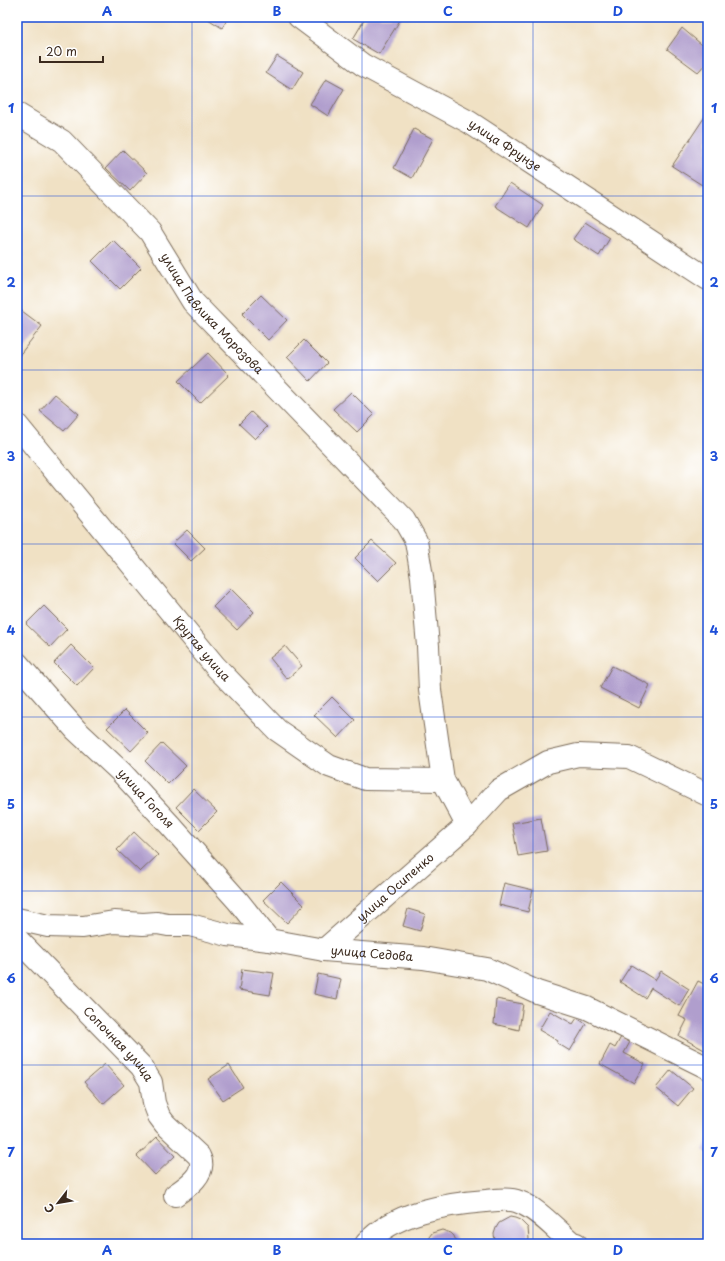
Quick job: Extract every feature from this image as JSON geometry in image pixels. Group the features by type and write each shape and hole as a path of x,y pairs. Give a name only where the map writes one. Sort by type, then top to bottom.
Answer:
{"street":[{"name":"улица Фрунзе","path":"299,17 363,65 469,122 708,279"},
{"name":"улица Павлика Морозова","path":"17,114 62,140 150,232 193,302 404,520 416,541 422,577 430,690 442,780"},
{"name":"Крутая улица","path":"17,426 215,666 276,730 329,766 365,778 442,780"},
{"name":"улица Гоголя","path":"17,663 76,730 121,772 159,813 238,901 269,940"},
{"name":"улица Осипенко","path":"324,950 467,825 499,790 548,762 578,754 629,757 708,795"},
{"path":"442,780 467,825"},
{"name":"улица Седова","path":"17,919 46,926 83,927 114,922 190,925 228,935 269,940 324,950 424,958 487,969 537,992 587,1008 708,1068"},
{"name":"Сопочная улица","path":"17,939 141,1066 151,1082 154,1103 159,1116 165,1124 199,1156 202,1166 194,1180 191,1184 174,1195"},
{"path":"366,1244 386,1227 416,1213 470,1203 508,1200 521,1202 575,1244"}],"building":[{"path":"205,17 229,17 222,28"},
{"path":"366,17 402,17 379,54 353,39"},
{"path":"682,28 708,50 708,61 698,72 667,49"},
{"path":"277,56 303,72 292,90 266,73"},
{"path":"326,79 344,89 328,116 310,104"},
{"path":"708,112 708,176 702,185 672,166"},
{"path":"414,129 433,139 412,178 394,168"},
{"path":"123,150 147,173 130,191 106,168"},
{"path":"510,183 543,205 529,228 495,206"},
{"path":"585,222 610,238 599,256 573,239"},
{"path":"113,240 141,268 120,289 92,261"},
{"path":"261,295 287,320 268,340 242,314"},
{"path":"18,308 42,326 17,357"},
{"path":"304,340 327,363 310,381 287,357"},
{"path":"208,353 229,375 200,403 178,381"},
{"path":"351,392 374,415 357,432 333,409"},
{"path":"55,394 79,414 64,431 40,411"},
{"path":"251,412 267,427 255,439 239,424"},
{"path":"187,530 205,548 191,561 173,543"},
{"path":"372,541 396,563 378,581 355,558"},
{"path":"231,589 254,612 237,630 213,607"},
{"path":"44,606 67,629 50,647 26,624"},
{"path":"71,645 94,668 77,686 54,663"},
{"path":"285,646 302,666 287,679 270,658"},
{"path":"612,666 650,685 639,708 600,688"},
{"path":"332,697 355,720 338,738 314,715"},
{"path":"125,710 148,733 131,751 107,728"},
{"path":"162,743 186,766 168,784 145,761"},
{"path":"193,789 217,812 199,830 176,807"},
{"path":"541,818 547,851 518,856 512,823"},
{"path":"134,832 158,855 140,872 117,850"},
{"path":"281,882 304,905 287,923 263,900"},
{"path":"504,883 533,890 528,912 499,905"},
{"path":"408,909 425,914 420,931 403,926"},
{"path":"631,965 655,980 661,971 689,989 679,1006 651,988 645,998 620,982"},
{"path":"242,969 274,973 270,995 239,990"},
{"path":"318,974 341,979 337,999 314,994"},
{"path":"698,981 708,986 708,1052 679,1036 687,1020 679,1016"},
{"path":"496,999 523,1004 519,1030 494,1024"},
{"path":"550,1011 573,1024 577,1018 586,1024 570,1051 557,1043 558,1041 539,1030"},
{"path":"621,1037 630,1042 624,1053 645,1064 634,1083 600,1064 610,1045 615,1048"},
{"path":"105,1064 124,1085 103,1104 84,1082"},
{"path":"229,1065 243,1087 223,1100 208,1079"},
{"path":"671,1070 693,1088 678,1106 656,1088"},
{"path":"157,1137 175,1156 155,1175 137,1156"},
{"path":"708,1140 708,1153 703,1150"},
{"path":"510,1217 520,1220 528,1228 529,1239 527,1244 497,1244 494,1234 496,1228 499,1223"},
{"path":"442,1230 451,1233 457,1244 427,1244 432,1233"}]}
